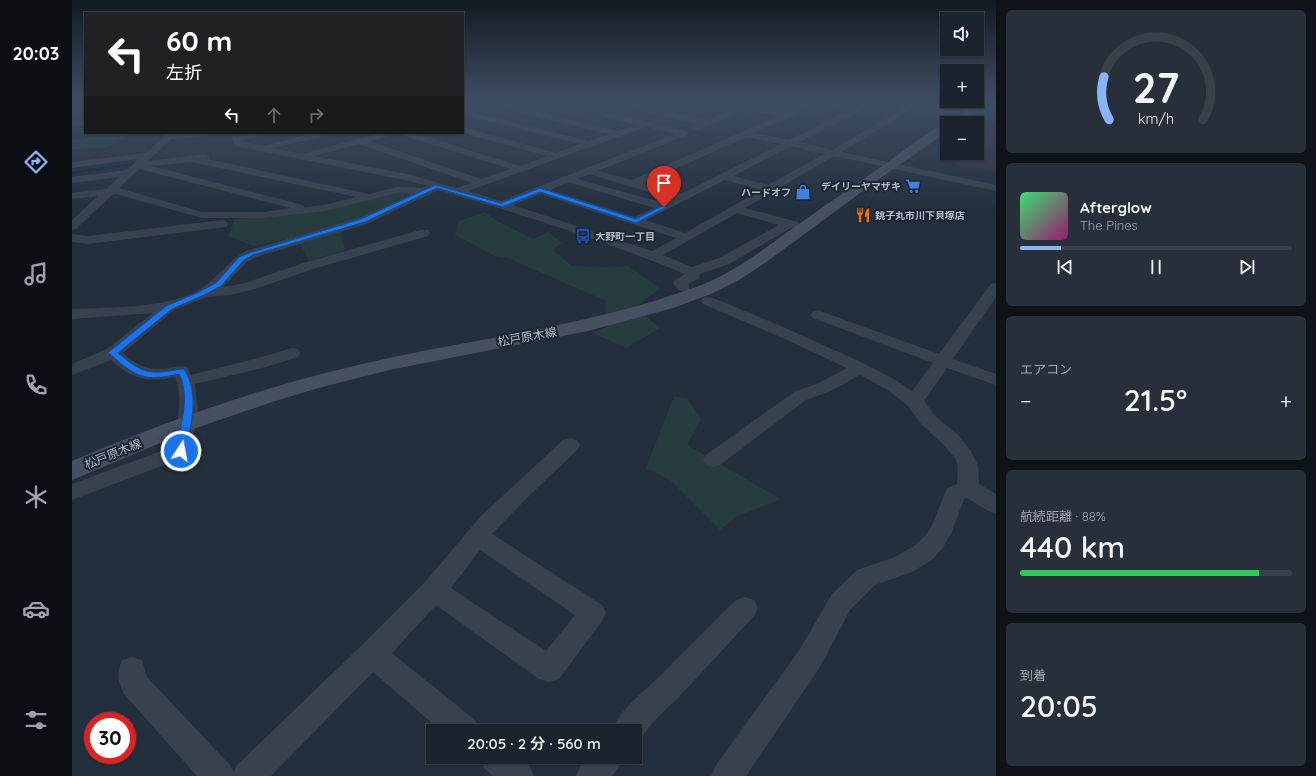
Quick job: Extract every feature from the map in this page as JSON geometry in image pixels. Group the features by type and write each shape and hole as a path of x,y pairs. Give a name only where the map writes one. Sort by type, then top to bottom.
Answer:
{"main road":[{"name":"松戸原木線","path":"72,471 98,459 190,423 258,399 332,377 432,355 600,323 668,304 709,288 733,276 774,250 796,226 930,138"}],"street":[{"path":"72,226 149,155 165,138"},
{"path":"236,138 238,144 264,149 303,161 320,160 407,177 431,189"},
{"path":"237,153 264,149 305,138"},
{"path":"303,161 370,138"},
{"path":"422,138 521,168"},
{"path":"493,138 557,156"},
{"path":"551,138 588,149"},
{"path":"456,192 574,150 588,149 610,138"},
{"path":"502,205 670,138"},
{"path":"633,184 737,138"},
{"path":"768,138 996,188"},
{"path":"636,221 801,138"},
{"path":"654,256 858,138"},
{"path":"359,141 482,183"},
{"path":"657,143 672,147"},
{"path":"686,150 701,154"},
{"path":"72,165 149,155"},
{"path":"72,180 135,168 222,155"},
{"path":"600,157 614,161"},
{"path":"192,159 370,197"},
{"path":"135,168 238,191 308,209"},
{"path":"238,191 290,171"},
{"path":"588,171 682,198"},
{"path":"650,177 663,180"},
{"path":"724,177 770,189"},
{"path":"568,179 664,207"},
{"path":"684,186 698,190"},
{"path":"72,314 169,307 202,294 218,284 242,259 251,254 363,221 431,189"},
{"path":"72,196 111,190 202,215 264,215 325,208 397,190 431,189 456,192 502,205 654,256 692,272 724,261 796,226"},
{"path":"540,190 686,237"},
{"path":"736,209 796,226"},
{"path":"72,213 89,210"},
{"path":"72,238 88,240 222,224 232,215"},
{"path":"202,294 230,291 250,286 308,266 424,233"},
{"path":"683,287 680,283 694,275 692,272"},
{"path":"914,401 996,287"},
{"path":"708,301 791,336 860,368 892,385 914,401 928,421 951,440 964,456 968,466 968,488"},
{"path":"72,370 113,353 169,307"},
{"path":"818,315 996,380"},
{"path":"72,492 181,451 189,410 187,381 181,371 159,376 145,375 131,368 113,353"},
{"path":"187,381 292,353"},
{"path":"713,460 800,396 825,388 860,368"},
{"path":"248,776 372,654 434,590 488,523 570,445"},
{"path":"968,488 996,505"},
{"path":"727,776 810,658 842,602 866,577 903,565 923,553 934,542 943,528 955,494 968,488"},
{"path":"434,590 549,669 593,613 478,537"},
{"path":"632,724 643,710 668,688 745,608"},
{"path":"372,654 456,724"},
{"path":"132,670 134,684 219,776"},
{"path":"504,764 518,776"},
{"path":"592,776 601,764"}],"shaded area":[{"path":"984,138 996,138 996,172 955,164 959,160 984,160"}],"green space":[{"path":"123,138 107,148 72,149 72,139"},
{"path":"400,192 405,196 366,216 340,225 345,250 309,261 297,237 253,246 228,236 235,219 294,214 342,206"},
{"path":"485,212 497,221 533,239 548,232 562,243 553,250 572,266 629,266 660,289 635,307 660,328 626,348 593,333 610,325 605,313 606,301 508,258 497,257 455,235 459,221"},
{"path":"674,396 688,399 701,419 687,445 781,499 738,516 720,530 671,481 646,468"}],"waterway":[{"path":"72,173 134,164"}],"place":[{"name":"デイリーヤマザキ","path":"913,186"},
{"name":"ハードオフ","path":"803,192"},
{"name":"銚子丸市川下貝塚店","path":"863,215"},
{"name":"大野町一丁目","path":"583,236"}],"route":[{"path":"181,451 189,410 187,381 181,371 159,376 145,375 131,368 113,353 169,307 202,294 218,284 242,259 251,254 363,221 437,186 502,205 540,190 636,221 664,207"}]}
